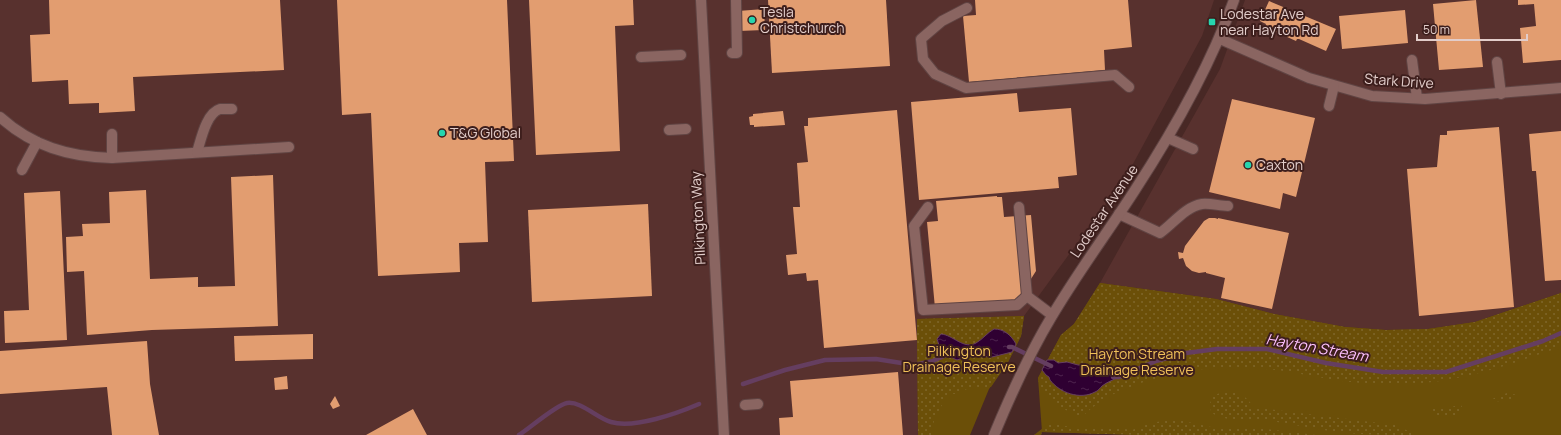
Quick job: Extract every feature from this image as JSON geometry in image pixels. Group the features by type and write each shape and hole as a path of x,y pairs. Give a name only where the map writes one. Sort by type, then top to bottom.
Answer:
{"street":[{"name":"Pilkington Way","path":"701,0 724,435"},
{"path":"732,53 737,53 736,0"},
{"name":"Lodestar Avenue","path":"994,435 1022,370 1052,315 1168,138 1187,105 1220,39 1234,0"},
{"path":"967,8 942,21 921,39 923,59 935,74 966,88 1115,75 1129,87"},
{"name":"Stark Drive","path":"1220,39 1309,78 1372,96 1425,99 1561,88"},
{"path":"641,57 681,55"},
{"path":"1412,60 1417,98"},
{"path":"1498,62 1501,94"},
{"path":"1330,106 1334,86"},
{"path":"197,152 209,117 219,110 232,109"},
{"path":"1,120 37,142 66,153 93,158 289,147"},
{"path":"669,130 686,129"},
{"path":"112,134 112,158"},
{"path":"1168,138 1192,149"},
{"path":"22,170 37,142"},
{"path":"1119,214 1160,233 1182,213 1202,204 1228,206"},
{"path":"928,207 914,226 922,310 1017,305 1027,296"},
{"path":"1019,207 1027,296 1052,315"},
{"path":"745,405 758,404"}],"shaded area":[{"path":"0,0 1214,0 1202,36 1127,175 1024,316 917,319 918,435 0,435"},
{"path":"1245,0 1561,0 1561,293 1475,322 1428,329 1386,330 1345,327 1274,314 1216,299 1100,283 1220,69"}],"green space":[{"name":"Hayton Stream Drainage Reserve","path":"1100,283 1216,299 1274,314 1345,327 1386,330 1428,329 1475,322 1561,293 1561,435 1140,435 1042,432 1038,378 1061,335 1074,324"},
{"path":"1100,283 1216,299 1274,314 1345,327 1386,330 1428,329 1475,322 1561,293 1561,347 1505,366 1467,376 1428,383 1374,384 1351,382 1259,368 1211,368 1195,370 1164,376 1130,387 1106,398 1084,415 1076,415 1050,400 1041,391 1038,378 1061,335 1074,324"},
{"name":"Pilkington Drainage Reserve","path":"1024,316 1021,336 1008,362 989,389 970,435 918,435 917,319"},
{"name":"Pilkington Drainage Reserve","path":"1024,316 1021,336 1008,362 991,387 967,389 951,394 944,402 938,413 933,424 931,435 918,435 917,319"},
{"path":"1227,391 1243,396 1249,400 1253,407 1395,425 1417,435 1373,435 1346,433 1258,419 1223,418 1211,412 1210,403 1214,395"},
{"path":"1507,393 1518,395 1505,401 1491,401 1492,399"},
{"path":"1459,405 1462,406 1460,411 1449,417 1439,416 1427,411 1430,408 1443,409"},
{"path":"1174,419 1211,427 1257,428 1316,435 1140,435 1042,432 1041,435 1034,435 1047,425 1054,424 1071,427 1110,427 1132,430 1151,423"}],"water":[{"path":"994,329 1004,331 1012,338 1016,344 1012,352 992,357 971,355 957,360 946,355 950,352 939,345 937,339 941,334 967,345 972,345"},
{"path":"1047,360 1054,360 1058,363 1067,362 1078,365 1095,366 1110,375 1119,377 1106,383 1097,391 1089,394 1071,394 1054,385 1042,370"}],"building":[{"path":"49,0 280,0 284,70 133,77 135,111 99,113 99,103 69,104 68,80 32,82 30,35 50,34"},
{"name":"T&G Global","path":"337,0 507,0 514,161 485,162 488,242 459,243 460,272 378,276 371,113 342,115"},
{"path":"529,0 633,0 634,25 615,26 620,151 536,155"},
{"path":"768,0 886,0 890,66 772,73"},
{"path":"975,0 1128,0 1132,47 1104,50 1105,70 969,82 963,16 976,15"},
{"path":"1476,0 1483,67 1439,70 1433,4"},
{"path":"1518,0 1561,0 1561,60 1523,63 1520,28 1536,26 1534,4 1518,5"},
{"path":"1269,1 1336,29 1326,51 1299,39 1296,41 1265,27 1266,24 1260,21"},
{"path":"764,9 765,30 739,31 738,11"},
{"path":"1405,10 1408,43 1342,49 1339,16"},
{"path":"1017,93 1019,112 1071,108 1077,175 1058,177 1059,188 919,200 911,102"},
{"path":"1232,99 1315,118 1296,197 1283,193 1280,209 1209,192"},
{"path":"897,110 917,340 824,348 818,280 807,281 806,273 788,275 786,255 797,254 793,207 800,207 797,163 808,162 804,126 808,126 808,118"},
{"path":"783,111 785,125 754,127 754,125 750,125 749,117 753,116 753,114"},
{"path":"1499,127 1514,307 1419,316 1407,169 1437,167 1440,135 1447,135 1447,131"},
{"path":"1561,131 1561,280 1545,281 1536,171 1532,171 1529,134"},
{"path":"273,175 278,326 152,330 87,335 84,271 67,272 66,237 83,236 82,224 110,223 109,192 146,190 150,279 198,277 198,287 235,286 231,177"},
{"path":"60,191 67,340 5,343 4,311 29,310 24,193"},
{"path":"997,196 1002,197 1004,217 1031,215 1036,271 1017,301 935,308 927,222 938,221 936,201"},
{"path":"648,204 652,296 532,302 528,210"},
{"path":"1209,218 1218,218 1289,233 1272,309 1221,298 1225,278 1206,272 1199,273 1192,271 1186,266 1183,258 1179,259 1178,252 1183,253 1185,246 1204,221"},
{"path":"313,334 313,359 235,361 234,336"},
{"path":"147,341 150,384 159,435 112,435 107,387 0,394 0,351"},
{"path":"898,372 903,435 780,435 779,418 793,417 790,381"},
{"path":"287,376 288,389 275,390 274,378"},
{"path":"335,396 340,406 333,409 330,404"},
{"path":"413,409 427,435 366,435"}],"waterway":[{"name":"Hayton Stream","path":"1113,377 1119,377 1156,361 1186,353 1217,349 1267,349 1326,363 1383,372 1446,372 1543,341 1561,333"},
{"name":"Hayton Stream","path":"1009,347 1012,347 1051,366"},
{"name":"Hayton Stream","path":"743,384 785,370 825,360 876,359 914,365 933,361 946,355 952,355"},
{"name":"Hayton Stream","path":"519,435 550,412 567,403 578,405 606,420 621,424 656,419 680,412 699,404"}],"place":[{"name":"Tesla Christchurch","path":"752,20"},
{"name":"Lodestar Ave near Hayton Rd","path":"1212,22"},
{"name":"T&G Global","path":"442,133"},
{"name":"Caxton","path":"1248,165"}]}
